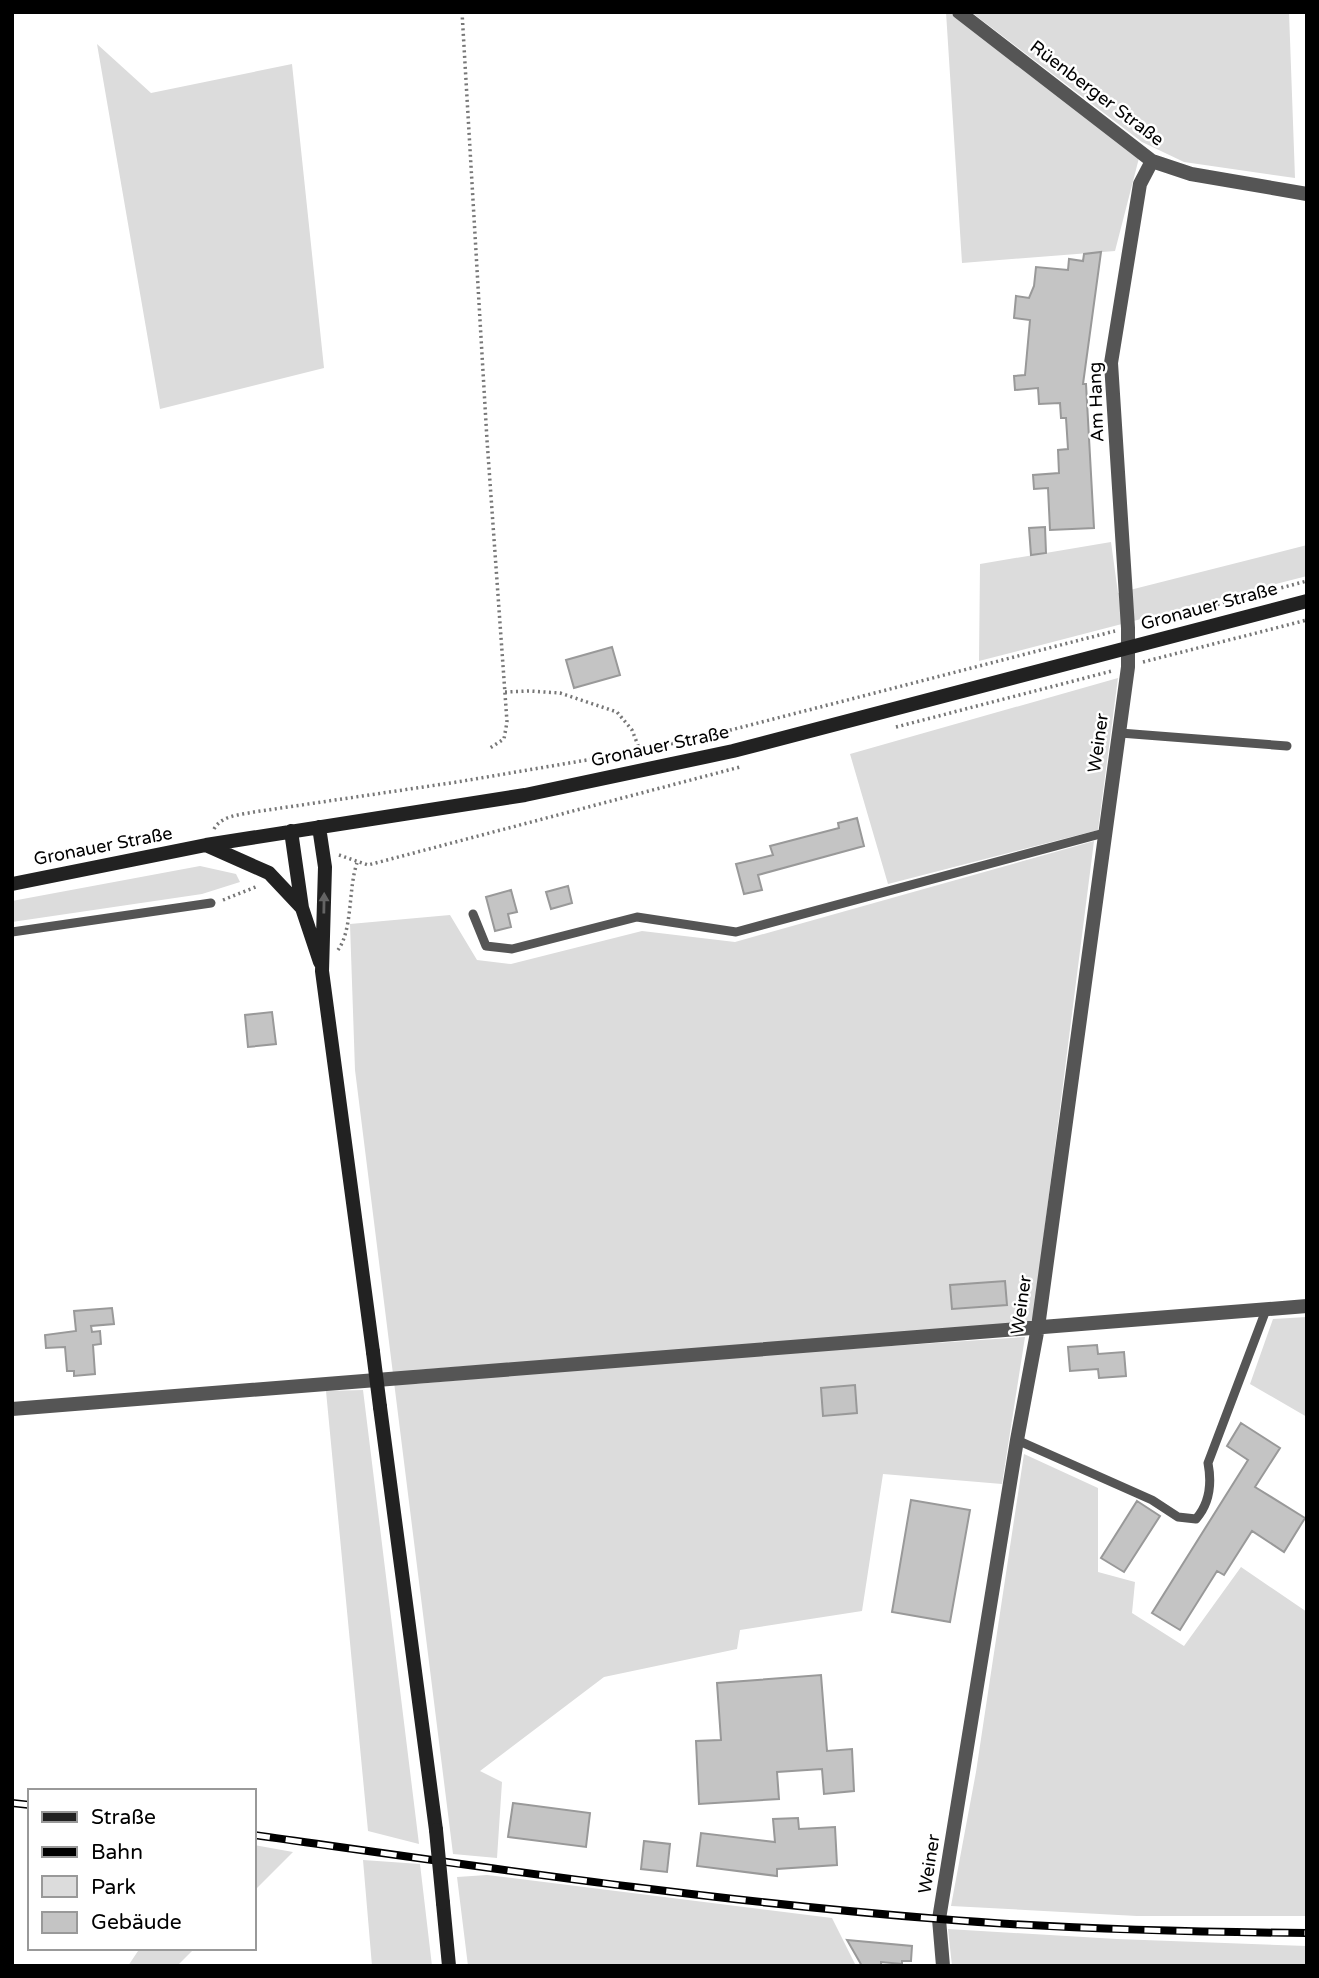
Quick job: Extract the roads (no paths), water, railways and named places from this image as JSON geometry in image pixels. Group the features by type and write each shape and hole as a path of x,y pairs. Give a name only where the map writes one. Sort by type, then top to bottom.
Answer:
{"main road":[{"name":"Gronauer Straße","path":"12,884 206,845 525,794 733,751 1307,601"},
{"path":"319,827 324,857 323,971 436,1830 449,1966"},
{"path":"291,831 302,908 323,971"},
{"path":"206,845 269,873 302,908"}],"street":[{"name":"Rüenberger Straße","path":"959,12 1152,161 1191,174 1307,194"},
{"name":"Am Hang","path":"1128,647 1111,363 1140,184 1152,161"},
{"name":"Weiner","path":"943,1966 939,1919 1038,1327 1120,733 1128,647"},
{"path":"12,1409 1307,1306"}],"lane":[{"path":"1120,733 1287,746"},
{"path":"473,914 485,946 512,950 637,917 736,932 1104,834"},
{"path":"12,932 211,903"},
{"path":"1017,1440 1152,1500 1178,1517 1196,1519 1205,1509 1212,1482 1208,1464 1266,1310"}],"railway":[{"path":"12,1803 28,1805"},
{"path":"256,1835 596,1882 854,1912 1077,1928 1307,1933"}]}
